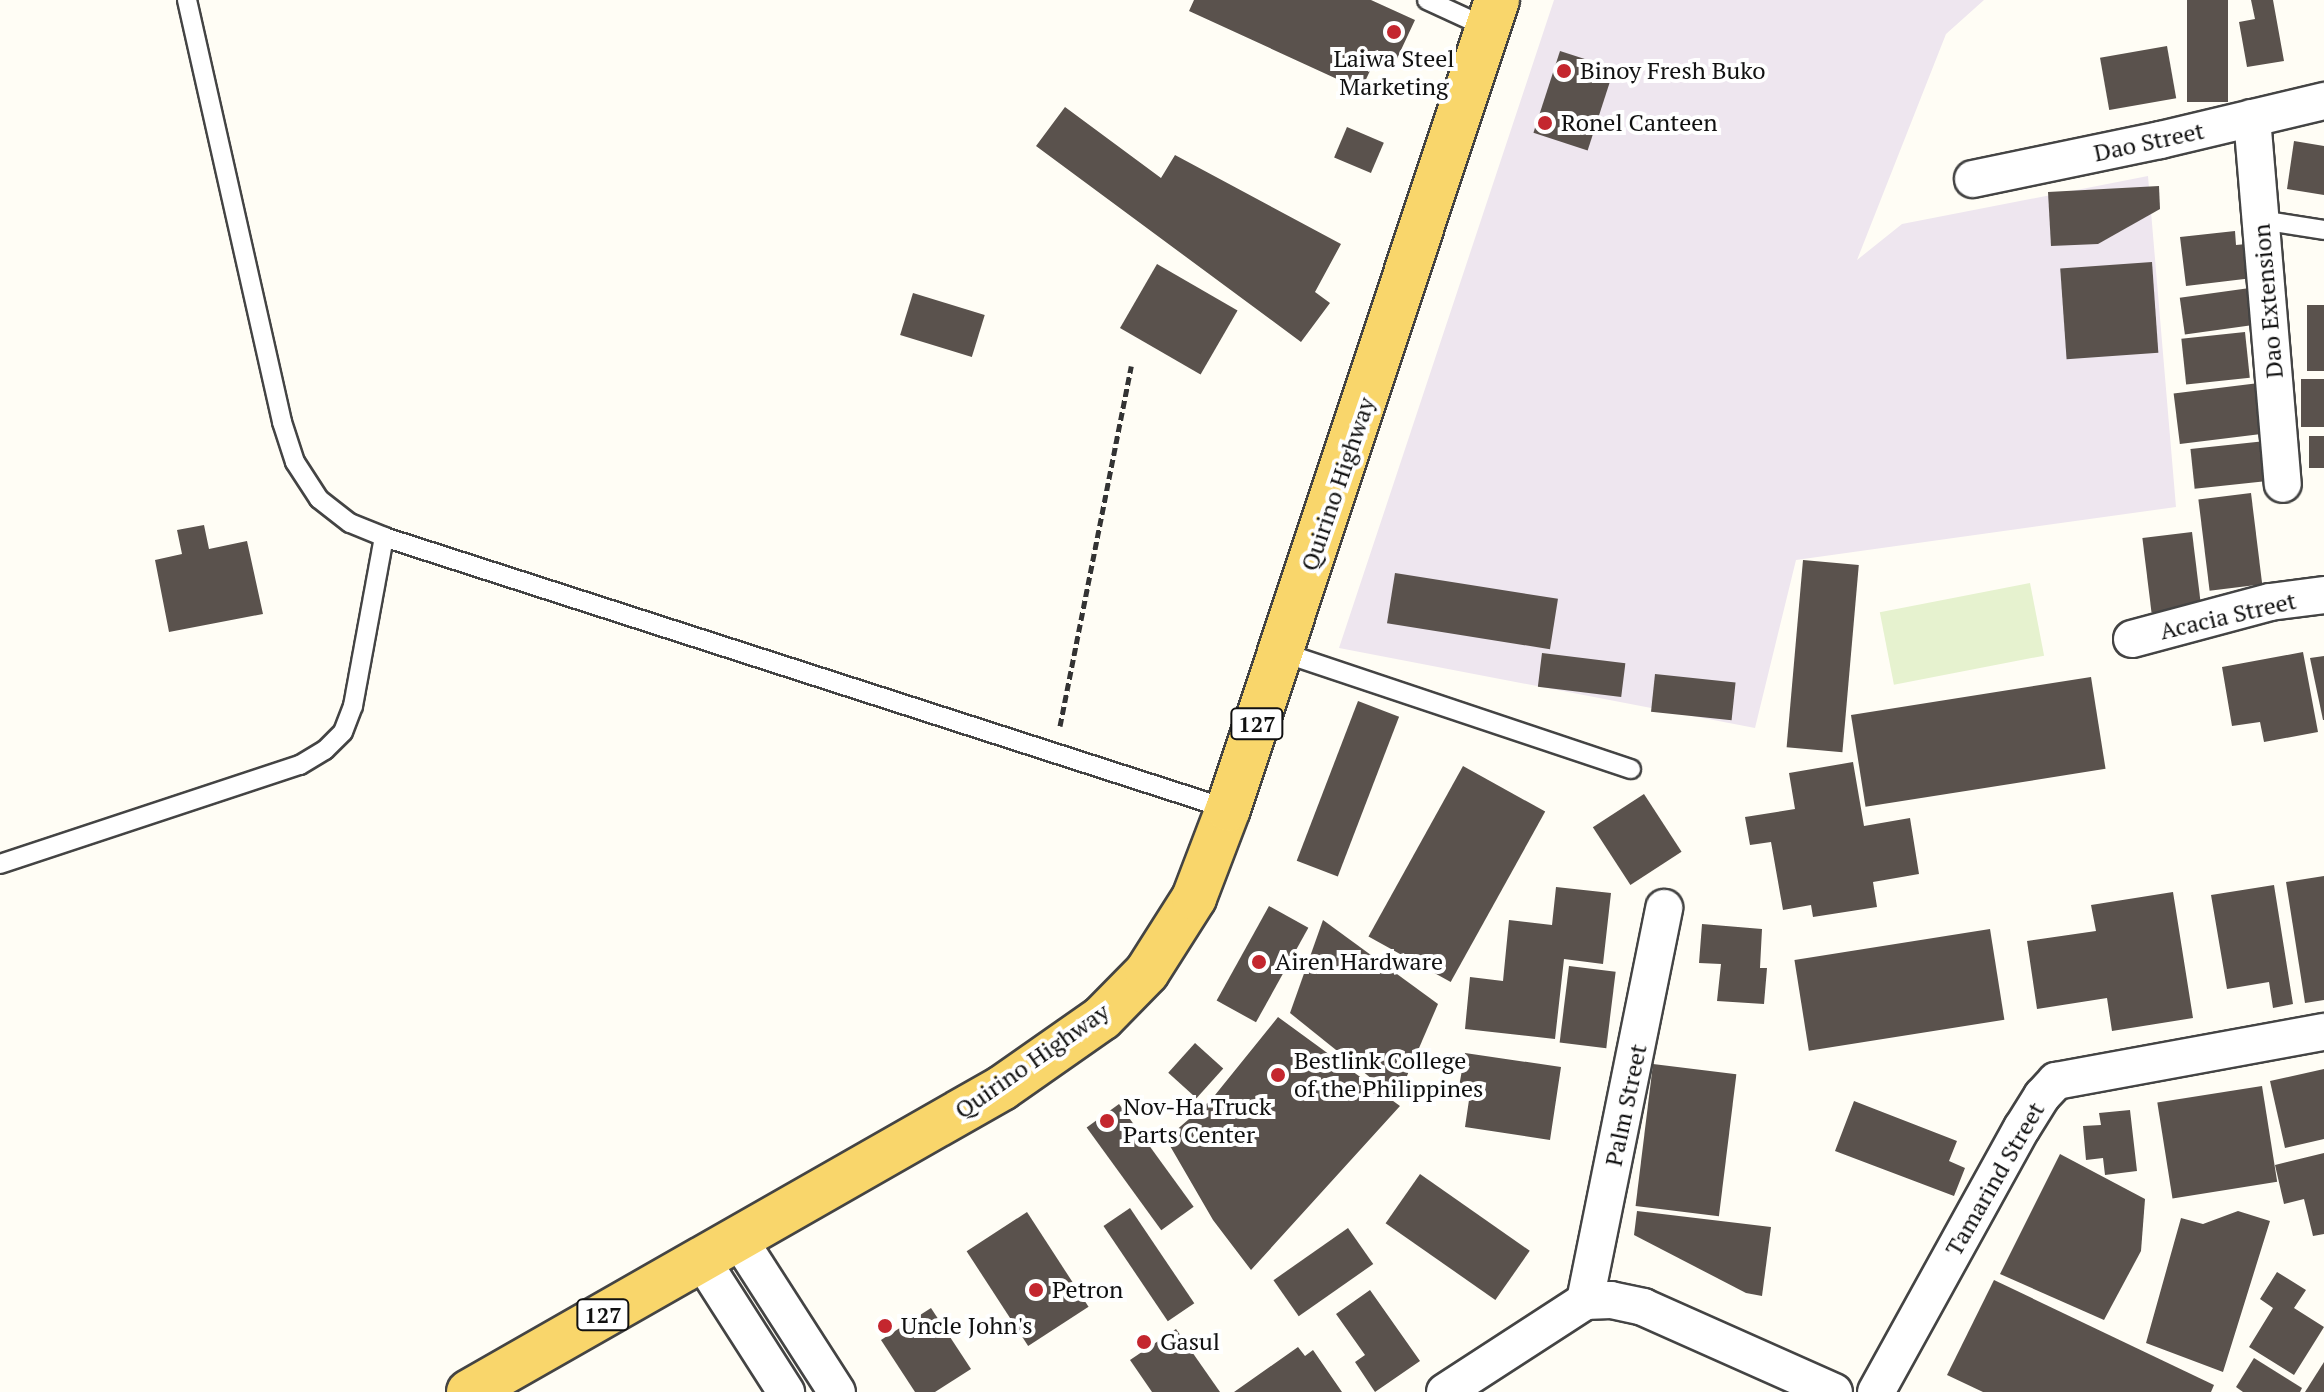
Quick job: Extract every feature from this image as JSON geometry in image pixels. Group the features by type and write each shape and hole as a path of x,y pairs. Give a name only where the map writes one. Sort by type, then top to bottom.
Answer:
{"main road":[{"name":"Quirino Highway","path":"469,1392 1002,1088 1102,1018 1147,972 1194,898 1228,809 1493,14"}],"street":[{"name":"Dao Street","path":"1973,179 2324,101"},
{"name":"Dao Extension","path":"2252,118 2283,484"},
{"name":"Acacia Street","path":"2132,639 2270,602 2324,595"},
{"name":"Palm Street","path":"1585,1301 1664,908"},
{"name":"Tamarind Street","path":"1876,1392 2022,1128 2056,1081 2324,1032"},
{"path":"720,1248 786,1392"},
{"path":"720,1248 837,1392"},
{"path":"1445,1392 1585,1301 1611,1300 1643,1307 1834,1392"}],"lane":[{"path":"187,0 282,422 295,462 319,499 350,523 384,537 1228,809"},
{"path":"1427,0 1493,14"},
{"path":"2261,220 2324,230"},
{"path":"0,864 300,765 325,750 343,732 353,706 384,537"},
{"path":"1281,652 1631,769"}],"path":[{"path":"1055,753 1131,366"}],"shaded area":[{"path":"1554,0 1984,0 1946,34 1857,260 1902,224 2148,176 2176,507 1796,560 1755,728 1339,648"}],"green space":[{"path":"2030,583 2044,656 1894,685 1880,612"}],"building":[{"path":"1194,0 1371,0 1415,20 1394,65 1376,58 1361,90 1189,11"},
{"path":"2187,0 2228,0 2228,102 2187,102"},
{"path":"2251,0 2273,0 2284,61 2247,67 2239,22 2255,19"},
{"path":"2167,46 2176,98 2109,110 2100,58"},
{"path":"1560,51 1614,69 1588,150 1533,133"},
{"path":"1065,107 1161,178 1175,155 1341,244 1315,292 1330,303 1301,342 1036,146"},
{"path":"1347,127 1384,143 1371,173 1334,157"},
{"path":"2294,141 2324,146 2324,195 2287,189"},
{"path":"2159,186 2160,209 2098,244 2051,246 2048,192"},
{"path":"2235,231 2236,245 2257,243 2261,277 2186,286 2180,237"},
{"path":"2152,262 2158,353 2067,359 2060,268"},
{"path":"1157,264 1238,310 1201,375 1120,328"},
{"path":"2257,287 2262,324 2185,334 2180,298"},
{"path":"913,293 985,315 972,357 900,335"},
{"path":"2307,305 2324,305 2324,371 2307,371"},
{"path":"2245,332 2250,378 2186,384 2181,339"},
{"path":"2301,379 2324,379 2324,427 2301,427"},
{"path":"2259,383 2265,434 2180,444 2174,393"},
{"path":"2309,436 2324,436 2324,468 2309,468"},
{"path":"2275,440 2279,480 2195,489 2190,449"},
{"path":"2251,493 2262,584 2210,591 2198,499"},
{"path":"204,525 209,549 247,541 263,614 169,632 155,560 182,554 177,530"},
{"path":"2192,532 2201,606 2152,613 2142,538"},
{"path":"1803,560 1859,565 1842,752 1787,747"},
{"path":"1395,573 1558,599 1550,649 1387,623"},
{"path":"2303,652 2318,732 2264,742 2260,722 2232,726 2222,667"},
{"path":"1542,653 1625,663 1621,697 1538,687"},
{"path":"2324,656 2324,720 2323,720 2310,658"},
{"path":"1655,674 1736,682 1732,720 1651,712"},
{"path":"2091,677 2106,769 1866,807 1851,715"},
{"path":"1358,701 1399,717 1338,876 1297,861"},
{"path":"1853,762 1864,826 1910,818 1919,874 1873,882 1877,907 1813,917 1811,905 1783,910 1771,842 1750,845 1745,817 1795,809 1789,773"},
{"path":"1463,766 1545,812 1451,982 1368,937"},
{"path":"1644,794 1682,852 1630,885 1593,827"},
{"path":"2324,876 2324,1000 2305,1003 2286,882"},
{"path":"2274,885 2293,1004 2273,1008 2269,982 2227,989 2211,895"},
{"path":"1556,887 1611,893 1603,964 1564,959 1555,1039 1465,1029 1470,977 1503,981 1509,920 1552,925"},
{"path":"2173,892 2193,1018 2112,1031 2107,998 2037,1009 2027,941 2096,931 2091,905"},
{"path":"1269,906 1308,928 1256,1022 1217,1000"},
{"path":"1323,920 1438,1004 1397,1099 1290,1013"},
{"path":"1702,924 1762,929 1760,968 1767,968 1764,1004 1717,1001 1721,964 1699,963"},
{"path":"1990,929 2004,1020 1809,1051 1794,960"},
{"path":"1569,966 1616,972 1606,1048 1560,1042"},
{"path":"1278,1017 1400,1106 1251,1270 1213,1220 1166,1139 1211,1100"},
{"path":"1195,1043 1223,1068 1196,1098 1168,1073"},
{"path":"1465,1053 1561,1067 1550,1140 1465,1127 1469,1100 1457,1098"},
{"path":"1653,1064 1736,1074 1719,1216 1636,1206"},
{"path":"2324,1069 2324,1139 2285,1148 2270,1081"},
{"path":"2262,1086 2277,1182 2172,1198 2157,1103"},
{"path":"1854,1101 1957,1141 1949,1161 1965,1168 1954,1196 1835,1151"},
{"path":"1119,1104 1194,1207 1161,1230 1087,1128"},
{"path":"2130,1110 2137,1171 2105,1175 2103,1158 2086,1160 2083,1126 2101,1125 2099,1113"},
{"path":"2324,1153 2324,1234 2313,1236 2304,1199 2284,1204 2275,1165"},
{"path":"2060,1154 2145,1199 2141,1251 2104,1320 2000,1274"},
{"path":"1420,1174 1530,1251 1495,1300 1386,1223"},
{"path":"1130,1208 1194,1303 1168,1321 1103,1226"},
{"path":"1637,1211 1771,1227 1762,1296 1746,1293 1634,1235"},
{"path":"2238,1211 2270,1221 2223,1372 2146,1343 2181,1218 2203,1224"},
{"name":"Petron","path":"1027,1212 1089,1307 1028,1346 967,1251"},
{"path":"1348,1228 1373,1264 1299,1316 1273,1280"},
{"path":"2277,1272 2306,1290 2294,1308 2324,1327 2294,1375 2249,1347 2273,1308 2260,1299"},
{"path":"1994,1280 2214,1385 2211,1392 1983,1392 1947,1375"},
{"path":"1370,1290 1420,1361 1375,1392 1355,1362 1365,1355 1336,1314"},
{"path":"931,1308 971,1369 935,1392 915,1392 881,1340"},
{"path":"1176,1329 1220,1392 1152,1392 1130,1360"},
{"path":"1298,1347 1305,1356 1313,1350 1342,1392 1234,1392"},
{"path":"2254,1358 2302,1388 2300,1392 2243,1392 2236,1387"},
{"path":"2324,1362 2324,1392 2305,1392"}],"place":[{"name":"Laiwa Steel Marketing","path":"1394,32"},
{"name":"Binoy Fresh Buko","path":"1564,71"},
{"name":"Ronel Canteen","path":"1545,123"},
{"name":"Airen Hardware","path":"1259,962"},
{"name":"Bestlink College of the Philippines","path":"1278,1075"},
{"name":"Nov-Ha Truck Parts Center","path":"1107,1121"},
{"name":"Petron","path":"1036,1290"},
{"name":"Uncle John's","path":"885,1326"},
{"name":"Gasul","path":"1144,1342"}]}
